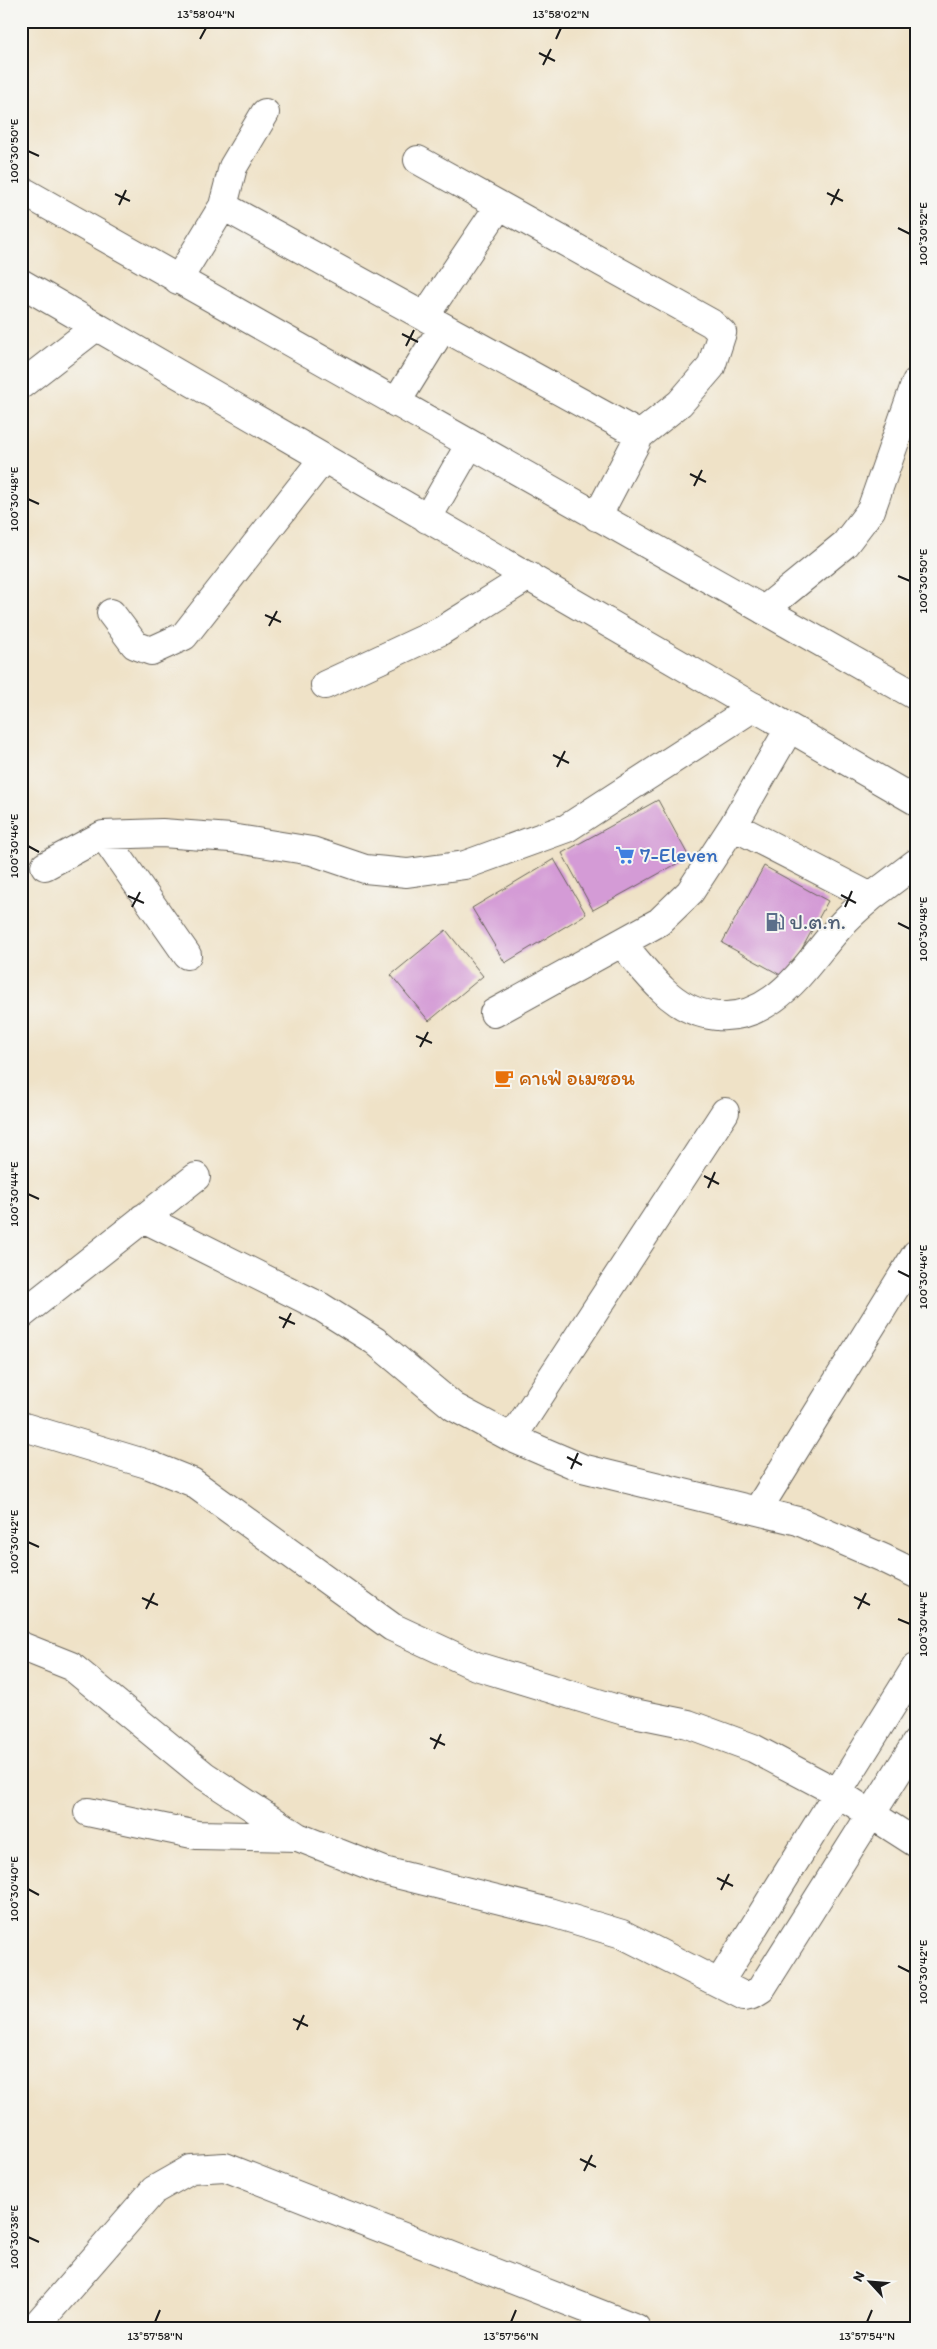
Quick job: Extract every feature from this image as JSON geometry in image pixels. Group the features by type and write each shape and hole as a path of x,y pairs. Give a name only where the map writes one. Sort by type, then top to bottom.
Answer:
{"street":[{"path":"178,280 224,206 233,167 265,113"},
{"path":"418,160 710,323 722,333 711,367 680,403 640,435 597,517"},
{"path":"21,190 916,696"},
{"path":"224,206 640,435"},
{"path":"396,403 434,321 499,206"},
{"path":"21,283 916,801"},
{"path":"21,385 96,327"},
{"path":"764,610 845,544 871,510 916,382"},
{"path":"427,519 470,444"},
{"path":"111,613 135,645 151,651 184,636 323,459"},
{"path":"325,686 441,631 529,576"},
{"path":"44,866 103,835 162,833 231,838 312,852 365,869 407,873 466,864 566,828 754,708"},
{"path":"494,1013 659,922 690,892 733,826 789,729"},
{"path":"733,826 871,897"},
{"path":"103,835 188,955"},
{"path":"621,943 662,990 685,1007 713,1017 742,1014 773,999 810,962 843,923 871,897 916,863"},
{"path":"512,1438 725,1112"},
{"path":"21,1315 196,1177"},
{"path":"143,1218 321,1307 375,1341 454,1407 512,1438 582,1468 798,1521 916,1574"},
{"path":"757,1511 916,1254"},
{"path":"21,1426 147,1464 192,1482 392,1627 476,1666 624,1711 688,1724 753,1748 838,1793 869,1815 916,1843"},
{"path":"21,1646 71,1666 205,1776 298,1837 384,1871 549,1912 622,1934 744,1996 753,1994 761,1989 916,1743"},
{"path":"719,1983 916,1668"},
{"path":"88,1812 197,1835 298,1837"},
{"path":"34,2328 154,2190 190,2169 225,2167 636,2328"}],"building":[{"name":"7-Eleven","path":"658,800 689,857 593,910 562,853"},
{"path":"554,859 586,914 505,963 472,908"},
{"name":"ป.ต.ท.","path":"764,866 828,901 786,978 722,943"},
{"path":"446,930 483,976 429,1021 391,975"}],"place":[{"name":"7-Eleven","path":"625,855"},
{"name":"ป.ต.ท.","path":"775,922"},
{"name":"คาเฟ่ อเมซอน","path":"504,1078"}]}
